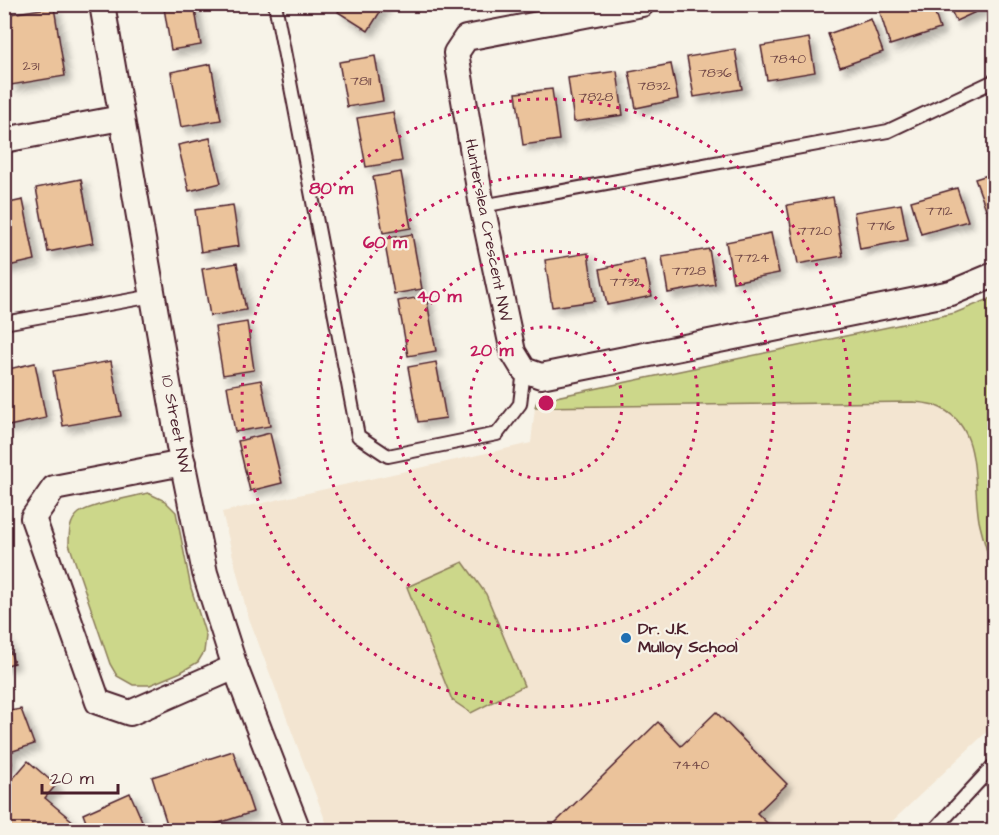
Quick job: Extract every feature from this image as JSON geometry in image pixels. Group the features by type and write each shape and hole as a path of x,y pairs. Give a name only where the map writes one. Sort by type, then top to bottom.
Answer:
{"street":[{"name":"10 Street NW","path":"102,4 183,463 206,573 235,667 298,831"},
{"name":"Hunterslea Crescent NW","path":"524,370 513,352 482,206 456,53 466,38 642,4"},
{"path":"4,140 121,118"},
{"path":"524,370 541,376 951,293 994,275"},
{"path":"183,463 54,488 33,518 98,702 130,713 235,667"}],"lane":[{"path":"274,4 358,436 388,456 497,434 520,404 524,370"},
{"path":"482,206 888,131 994,81"},
{"path":"4,323 153,296"},
{"path":"937,830 994,765"}],"shaded area":[{"name":"Dr. J.K. Mulloy School","path":"913,402 935,405 949,413 960,423 971,443 979,521 994,575 994,725 883,830 329,830 247,613 222,512 531,443 535,407"}],"green space":[{"path":"994,297 994,575 979,521 975,472 968,440 962,426 951,414 933,405 913,402 535,407 537,401 955,313"},
{"path":"148,493 165,501 176,512 191,588 206,636 204,652 198,662 150,685 133,685 117,676 110,664 69,544 69,536 73,520 79,513 102,504"},
{"path":"463,562 486,594 524,686 471,713 452,700 407,587"}],"building":[{"path":"194,4 201,45 171,50 164,8"},
{"path":"343,4 385,4 368,31 338,12"},
{"path":"893,4 932,4 940,29 890,45 879,9"},
{"path":"948,4 993,4 956,21"},
{"path":"54,7 65,76 11,85 4,44 4,15"},
{"path":"871,19 883,52 840,67 828,34"},
{"path":"809,38 815,72 767,80 761,46"},
{"path":"735,49 742,89 694,97 687,57"},
{"path":"375,56 383,101 347,107 339,62"},
{"path":"211,64 221,120 181,127 171,72"},
{"path":"671,64 678,99 636,108 629,72"},
{"path":"617,71 623,115 574,122 568,78"},
{"path":"552,89 559,140 523,145 516,93"},
{"path":"393,112 402,161 366,167 357,118"},
{"path":"210,138 221,183 189,191 178,145"},
{"path":"401,172 411,228 383,233 373,177"},
{"path":"994,173 994,206 986,209 975,179"},
{"path":"81,179 93,243 48,252 36,188"},
{"path":"957,188 968,221 921,234 911,201"},
{"path":"833,197 843,256 798,264 787,205"},
{"path":"23,200 35,260 4,267 4,204"},
{"path":"901,204 908,240 860,249 854,212"},
{"path":"233,205 239,246 201,252 195,210"},
{"path":"771,233 779,273 733,282 726,242"},
{"path":"412,234 422,289 394,294 384,239"},
{"path":"709,249 715,284 668,293 662,257"},
{"path":"588,253 595,301 552,307 545,260"},
{"path":"644,259 652,296 607,305 600,269"},
{"path":"237,263 246,310 210,316 202,269"},
{"path":"426,296 436,351 408,356 398,301"},
{"path":"247,322 254,370 223,375 215,327"},
{"path":"111,361 121,416 63,426 53,371"},
{"path":"436,362 446,418 418,422 408,367"},
{"path":"35,363 46,418 4,427 4,370"},
{"path":"261,380 270,426 235,432 227,386"},
{"path":"270,433 282,483 250,491 238,441"},
{"path":"4,633 14,663 4,666"},
{"path":"21,709 34,744 10,752 12,764 4,767 4,712"},
{"path":"716,712 787,784 757,813 774,830 556,830 552,826 658,722 681,746"},
{"path":"233,751 253,812 197,830 169,830 152,777"},
{"path":"28,761 56,785 45,798 81,828 79,830 4,830 4,789"},
{"path":"130,793 146,830 89,830 83,814"}],"place":[{"name":"Dr. J.K. Mulloy School","path":"626,638"}]}
